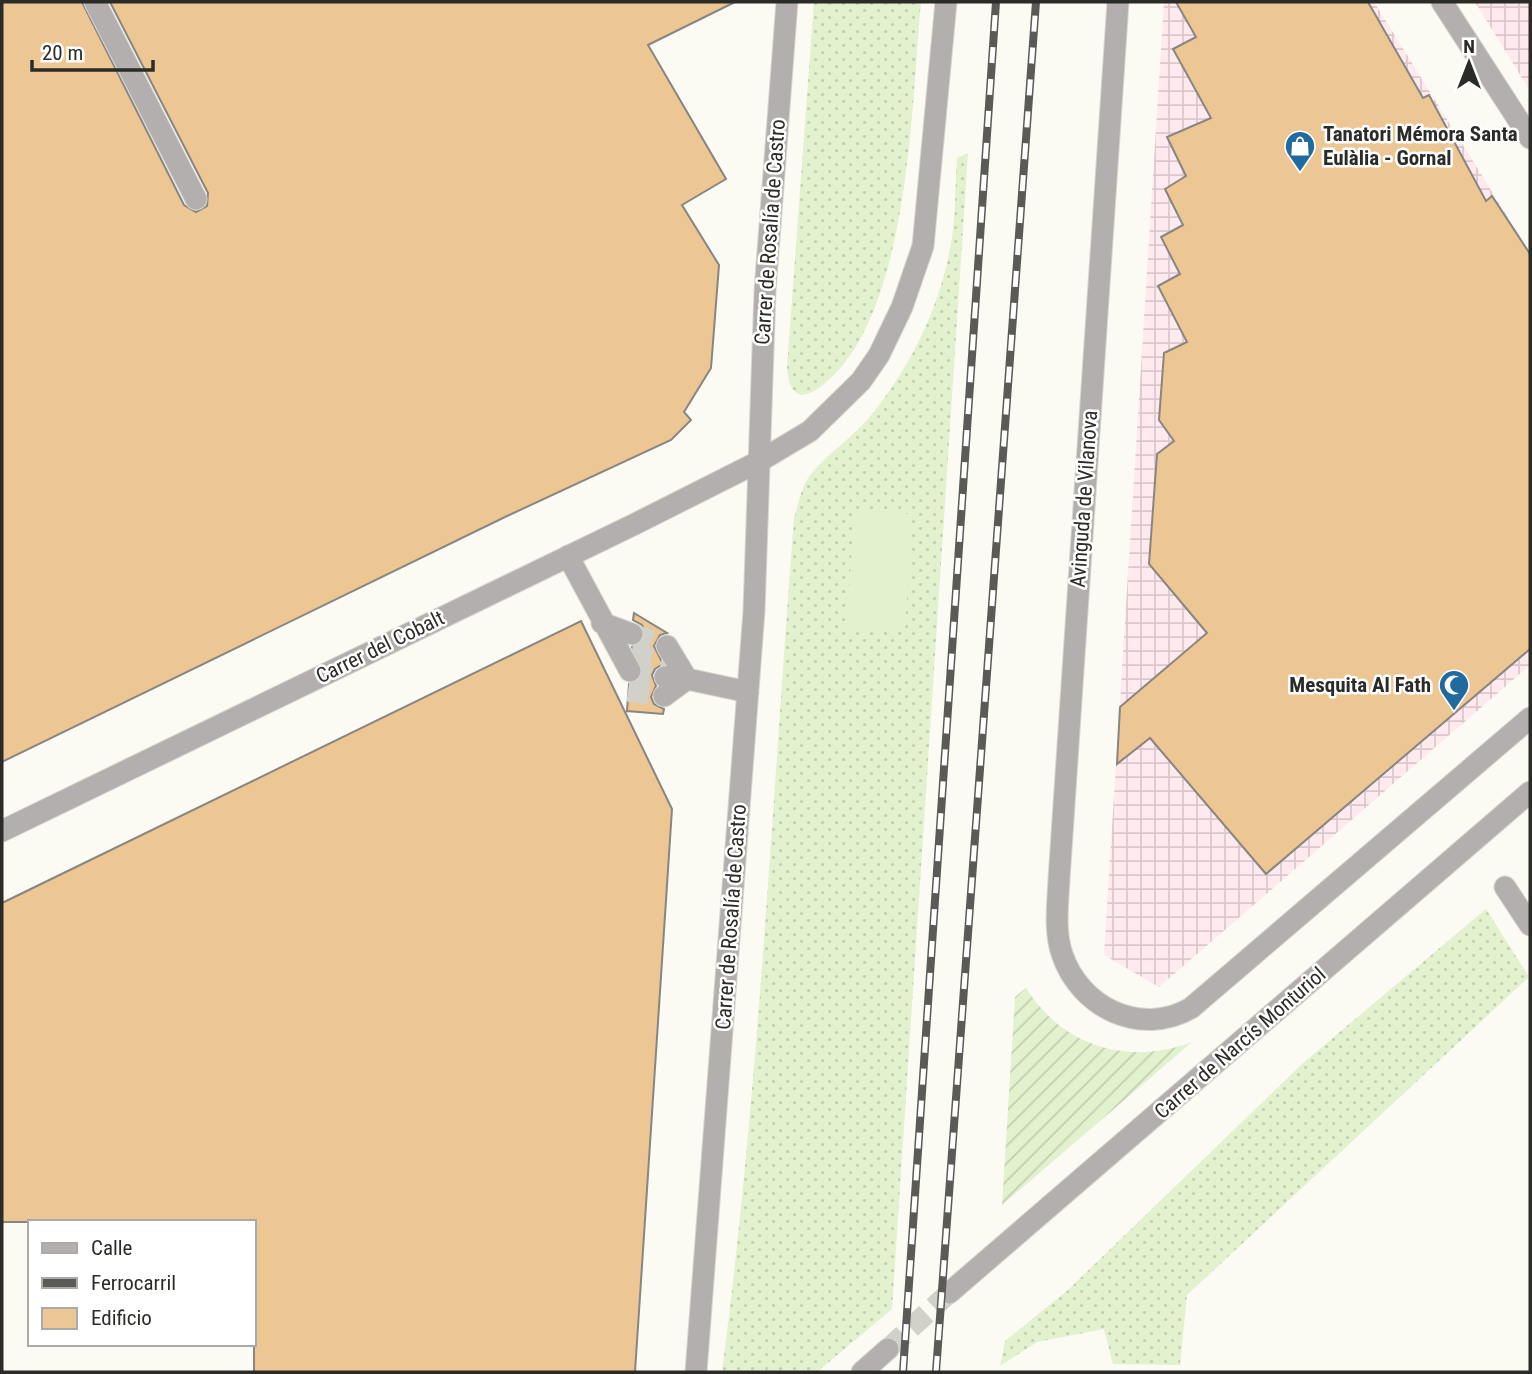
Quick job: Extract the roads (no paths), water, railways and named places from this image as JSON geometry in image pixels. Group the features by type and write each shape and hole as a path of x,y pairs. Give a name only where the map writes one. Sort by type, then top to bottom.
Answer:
{"street":[{"path":"95,2 196,199"},
{"name":"Carrer de Rosalía de Castro","path":"696,1372 754,611 765,290 787,2"},
{"path":"758,462 810,431 861,381 878,355 902,307 923,246 946,2"},
{"name":"Avinguda de Vilanova","path":"1118,2 1058,914 1061,952 1070,972 1085,990 1109,1010 1144,1021 1163,1021 1191,1008 1530,718"},
{"path":"1442,2 1530,138"},
{"name":"Carrer del Cobalt","path":"2,831 758,462"},
{"path":"568,556 602,623 630,662 602,623"},
{"path":"670,672 748,692"},
{"name":"Carrer de Narcís Monturiol","path":"949,1293 1530,792"},
{"path":"1505,887 1530,925"},
{"path":"862,1372 888,1349"}],"tunnel":[{"path":"632,634 667,646"},
{"path":"631,654 666,662"},
{"path":"630,671 665,677"},
{"path":"628,691 664,696"},
{"path":"888,1349 949,1293"}],"railway":[{"path":"903,1372 996,2"},
{"path":"936,1372 1036,2"}],"place":[{"name":"Tanatori Mémora Santa Eulàlia - Gornal","path":"1300,173"},
{"name":"Mesquita Al Fath","path":"1454,712"}]}
